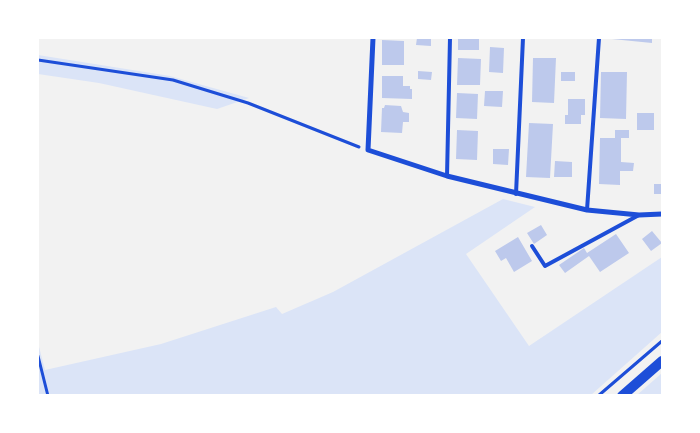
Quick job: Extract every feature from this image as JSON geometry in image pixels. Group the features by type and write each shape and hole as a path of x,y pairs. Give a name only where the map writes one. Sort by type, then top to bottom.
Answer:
{"main road":[{"path":"622,396 662,361"}],"street":[{"path":"373,38 368,150 447,176 587,210 638,215 662,214"}],"lane":[{"path":"447,176 450,38"},
{"path":"516,194 524,38"},
{"path":"587,210 599,38"},
{"path":"532,246 545,266 638,215"}],"path":[{"path":"38,60 173,80 248,103 368,150"},
{"path":"598,396 662,341"},
{"path":"38,356 48,396"}],"shaded area":[{"path":"38,55 170,76 249,98 217,109 99,83 38,74"},
{"path":"503,199 535,207 466,254 529,346 662,257 662,332 591,395 38,395 38,343 45,370 161,344 276,307 282,314 333,292"},
{"path":"662,373 662,395 637,395"}],"building":[{"path":"417,38 431,38 431,46 416,45"},
{"path":"458,38 479,38 479,50 458,50"},
{"path":"652,38 652,43 612,39"},
{"path":"382,40 404,41 404,65 382,65"},
{"path":"490,47 504,48 503,73 489,72"},
{"path":"458,58 481,59 480,85 457,85"},
{"path":"533,58 556,58 554,103 532,102"},
{"path":"418,71 432,72 431,80 418,79"},
{"path":"561,72 575,72 575,81 561,81"},
{"path":"601,72 627,72 626,119 600,118"},
{"path":"382,76 403,76 403,86 410,86 410,89 412,89 412,99 382,98"},
{"path":"485,91 503,91 502,107 484,106"},
{"path":"457,93 478,94 477,119 456,118"},
{"path":"568,99 585,99 585,115 581,115 581,124 565,124 565,115 568,115"},
{"path":"385,105 401,106 403,112 409,113 409,122 403,122 402,133 381,132 382,108"},
{"path":"637,113 654,113 654,130 637,130"},
{"path":"529,123 553,124 550,178 526,177"},
{"path":"457,130 478,131 477,160 456,159"},
{"path":"615,130 629,130 629,138 621,138 621,162 634,163 633,171 620,171 620,185 599,184 600,138 615,138"},
{"path":"493,149 509,149 508,165 493,164"},
{"path":"555,161 572,162 572,177 554,177"},
{"path":"654,184 662,184 662,194 654,194"},
{"path":"541,225 547,235 534,244 527,233"},
{"path":"652,231 662,243 651,251 642,239"},
{"path":"616,234 629,253 600,272 589,256 565,273 559,265 584,248 587,253"},
{"path":"518,237 532,261 514,272 506,258 501,261 495,251"}]}
